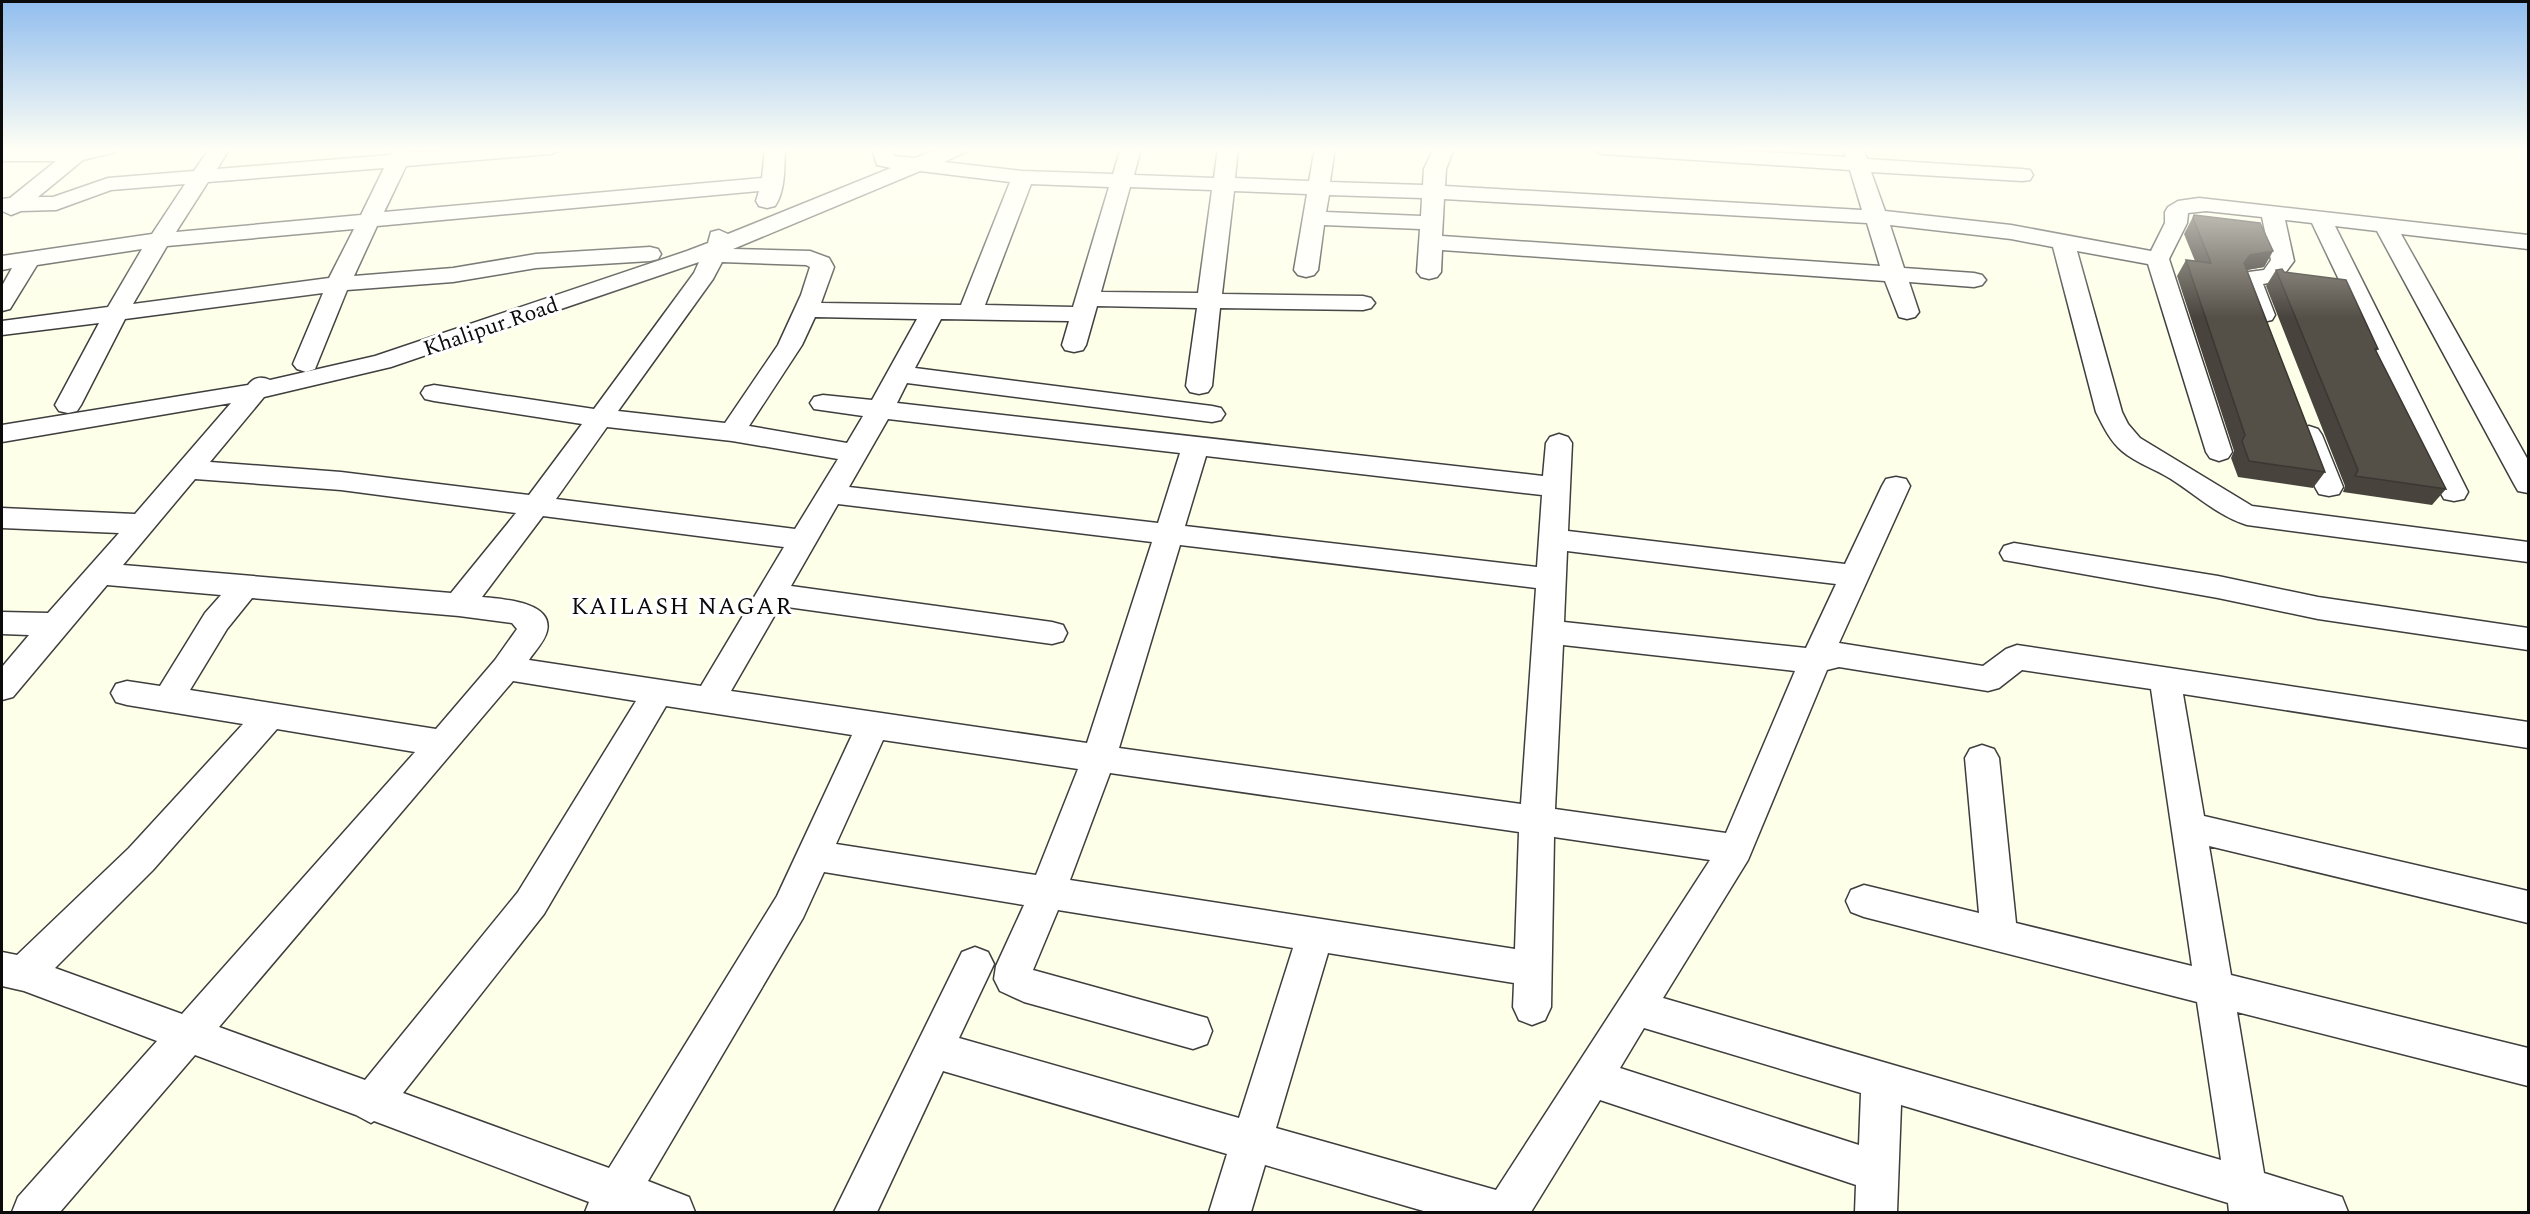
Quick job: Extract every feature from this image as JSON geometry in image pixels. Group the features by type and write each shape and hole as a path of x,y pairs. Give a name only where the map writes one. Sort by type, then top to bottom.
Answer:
{"street":[{"path":"6,208 48,205"},
{"path":"68,405 116,313 159,240 184,205"},
{"path":"306,364 338,284 377,205"},
{"path":"2,263 159,240 548,205"},
{"path":"762,219 766,205"},
{"name":"Khalipur Road","path":"2,415 361,367 437,345 718,242 789,205"},
{"name":"Khalipur Road","path":"762,219 797,205"},
{"path":"970,313 1012,205"},
{"path":"1074,345 1114,205"},
{"path":"1199,386 1220,205"},
{"path":"1306,270 1317,205"},
{"path":"1429,272 1434,205"},
{"path":"1658,205 1876,217 2012,232 2157,259"},
{"path":"1872,205 1907,312"},
{"path":"2196,205 2180,208 2176,212 2176,223 2157,259 2219,452"},
{"path":"2205,205 2529,242"},
{"path":"2271,212 2283,261 2271,276 2249,278 2271,335"},
{"path":"2320,217 2454,492"},
{"path":"1315,218 1432,232 1974,280"},
{"path":"2385,225 2519,450 2529,484"},
{"path":"2063,241 2109,412 2116,429 2142,454 2179,471 2229,508 2247,515 2529,552"},
{"path":"459,605 537,505 705,274 718,242 810,258 821,263 821,274 785,353 732,432"},
{"name":"Khalipur Road","path":"2,433 263,381 306,364 372,349 433,330 650,254 718,242"},
{"path":"2,327 338,284 453,274 557,259 650,254"},
{"path":"2,304 30,258"},
{"path":"806,310 970,313 1209,301 1363,303"},
{"path":"709,700 880,410 933,311"},
{"path":"899,374 1212,414"},
{"path":"2,688 190,470 263,381"},
{"path":"434,393 601,418 732,432 855,453"},
{"path":"824,403 1556,487"},
{"path":"2300,411 2329,487"},
{"path":"1532,1007 1537,821 1559,443"},
{"path":"1192,1031 1024,985 1013,979 1015,966 1047,893 1099,758 1196,446"},
{"path":"190,470 341,482 804,540"},
{"path":"1508,1212 1736,849 1815,661 1896,486"},
{"path":"830,495 1551,579"},
{"path":"2,518 144,524"},
{"path":"1553,538 1854,576"},
{"path":"2014,553 2218,587 2318,608 2529,639"},
{"path":"33,1212 443,743 506,668 532,631 531,621 520,613 459,605 101,574"},
{"path":"168,699 216,621 245,586"},
{"path":"772,594 1052,633"},
{"path":"2,623 56,626"},
{"path":"1548,632 1815,661 1839,655 1988,679 2017,657 2529,735"},
{"path":"506,668 873,726 1736,849"},
{"path":"2165,681 2248,1201"},
{"path":"371,1103 531,903 658,692"},
{"path":"127,693 443,743"},
{"path":"271,715 141,859 13,972 371,1103 612,1203 674,1212"},
{"path":"612,1203 790,907 873,726"},
{"path":"1982,758 1999,935"},
{"path":"2188,827 2529,907"},
{"path":"814,856 1533,969"},
{"path":"1864,901 2529,1067"},
{"path":"1230,1212 1315,936"},
{"path":"855,1212 975,964"},
{"path":"1636,1008 1882,1081 2248,1201 2327,1212"},
{"path":"934,1050 1498,1212"},
{"path":"1592,1078 1878,1172"},
{"path":"1876,1212 1882,1081"}],"building":[{"path":"2194,215 2260,223 2273,251 2250,255 2244,263 2325,472 2249,461 2242,441 2245,435 2186,260 2211,263 2193,218"},
{"path":"2282,269 2284,272 2346,280 2378,349 2375,349 2446,489 2355,476 2358,470 2276,270"}],"district":[{"name":"KAILASH NAGAR","path":"682,607"}]}
